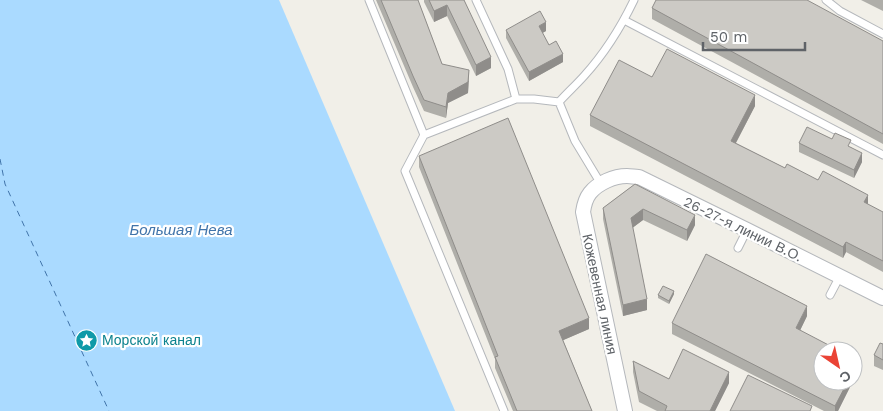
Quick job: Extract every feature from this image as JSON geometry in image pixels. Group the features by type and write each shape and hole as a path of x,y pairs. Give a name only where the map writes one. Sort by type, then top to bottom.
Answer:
{"street":[{"name":"26-27-я линии В.О.","path":"601,184 614,178 626,176 639,178 883,298"},
{"name":"Кожевенная линия","path":"601,184 590,193 584,203 583,212 625,411"}],"lane":[{"path":"369,0 424,135"},
{"path":"476,0 508,69 516,99"},
{"path":"558,102 584,76 604,50 624,20 634,0"},
{"path":"826,0 840,11 883,34"},
{"path":"624,20 883,155"},
{"path":"504,411 405,171 424,135 516,99 558,102"},
{"path":"558,102 575,141 601,184"},
{"path":"738,248 747,230"},
{"path":"830,295 840,276"}],"water":[{"name":"Большая Нева","path":"0,0 279,0 455,411 0,411"}],"building":[{"path":"381,0 418,0 442,64 469,70 468,82 448,93 446,107 424,100"},
{"path":"429,0 464,0 491,57 476,65 447,5 434,11"},
{"path":"656,0 807,0 883,41 883,134 652,8"},
{"path":"540,11 546,22 539,26 549,45 556,41 563,54 529,72 506,30"},
{"path":"667,49 755,95 731,141 785,168 787,164 818,180 823,171 868,195 864,202 883,212 883,261 846,242 843,247 590,115 619,60 652,77"},
{"path":"508,118 589,318 559,331 592,411 517,411 495,357 498,356 419,156"},
{"path":"807,127 832,139 835,133 851,140 848,146 862,153 854,170 799,143"},
{"path":"635,184 695,215 687,230 643,209 631,218 647,299 623,305 603,208"},
{"path":"706,254 807,306 796,328 821,341 813,341 813,391 843,391 835,406 672,323"},
{"path":"663,286 674,291 669,301 658,295"},
{"path":"880,343 883,344 883,360 874,355"},
{"path":"683,349 729,372 710,411 665,411 667,406 639,391 633,361 669,379"},
{"path":"748,375 812,406 810,411 730,411"}],"ferry route":[{"path":"0,159 5,184 109,411"}],"place":[{"name":"Морской канал","path":"86,340"}]}
